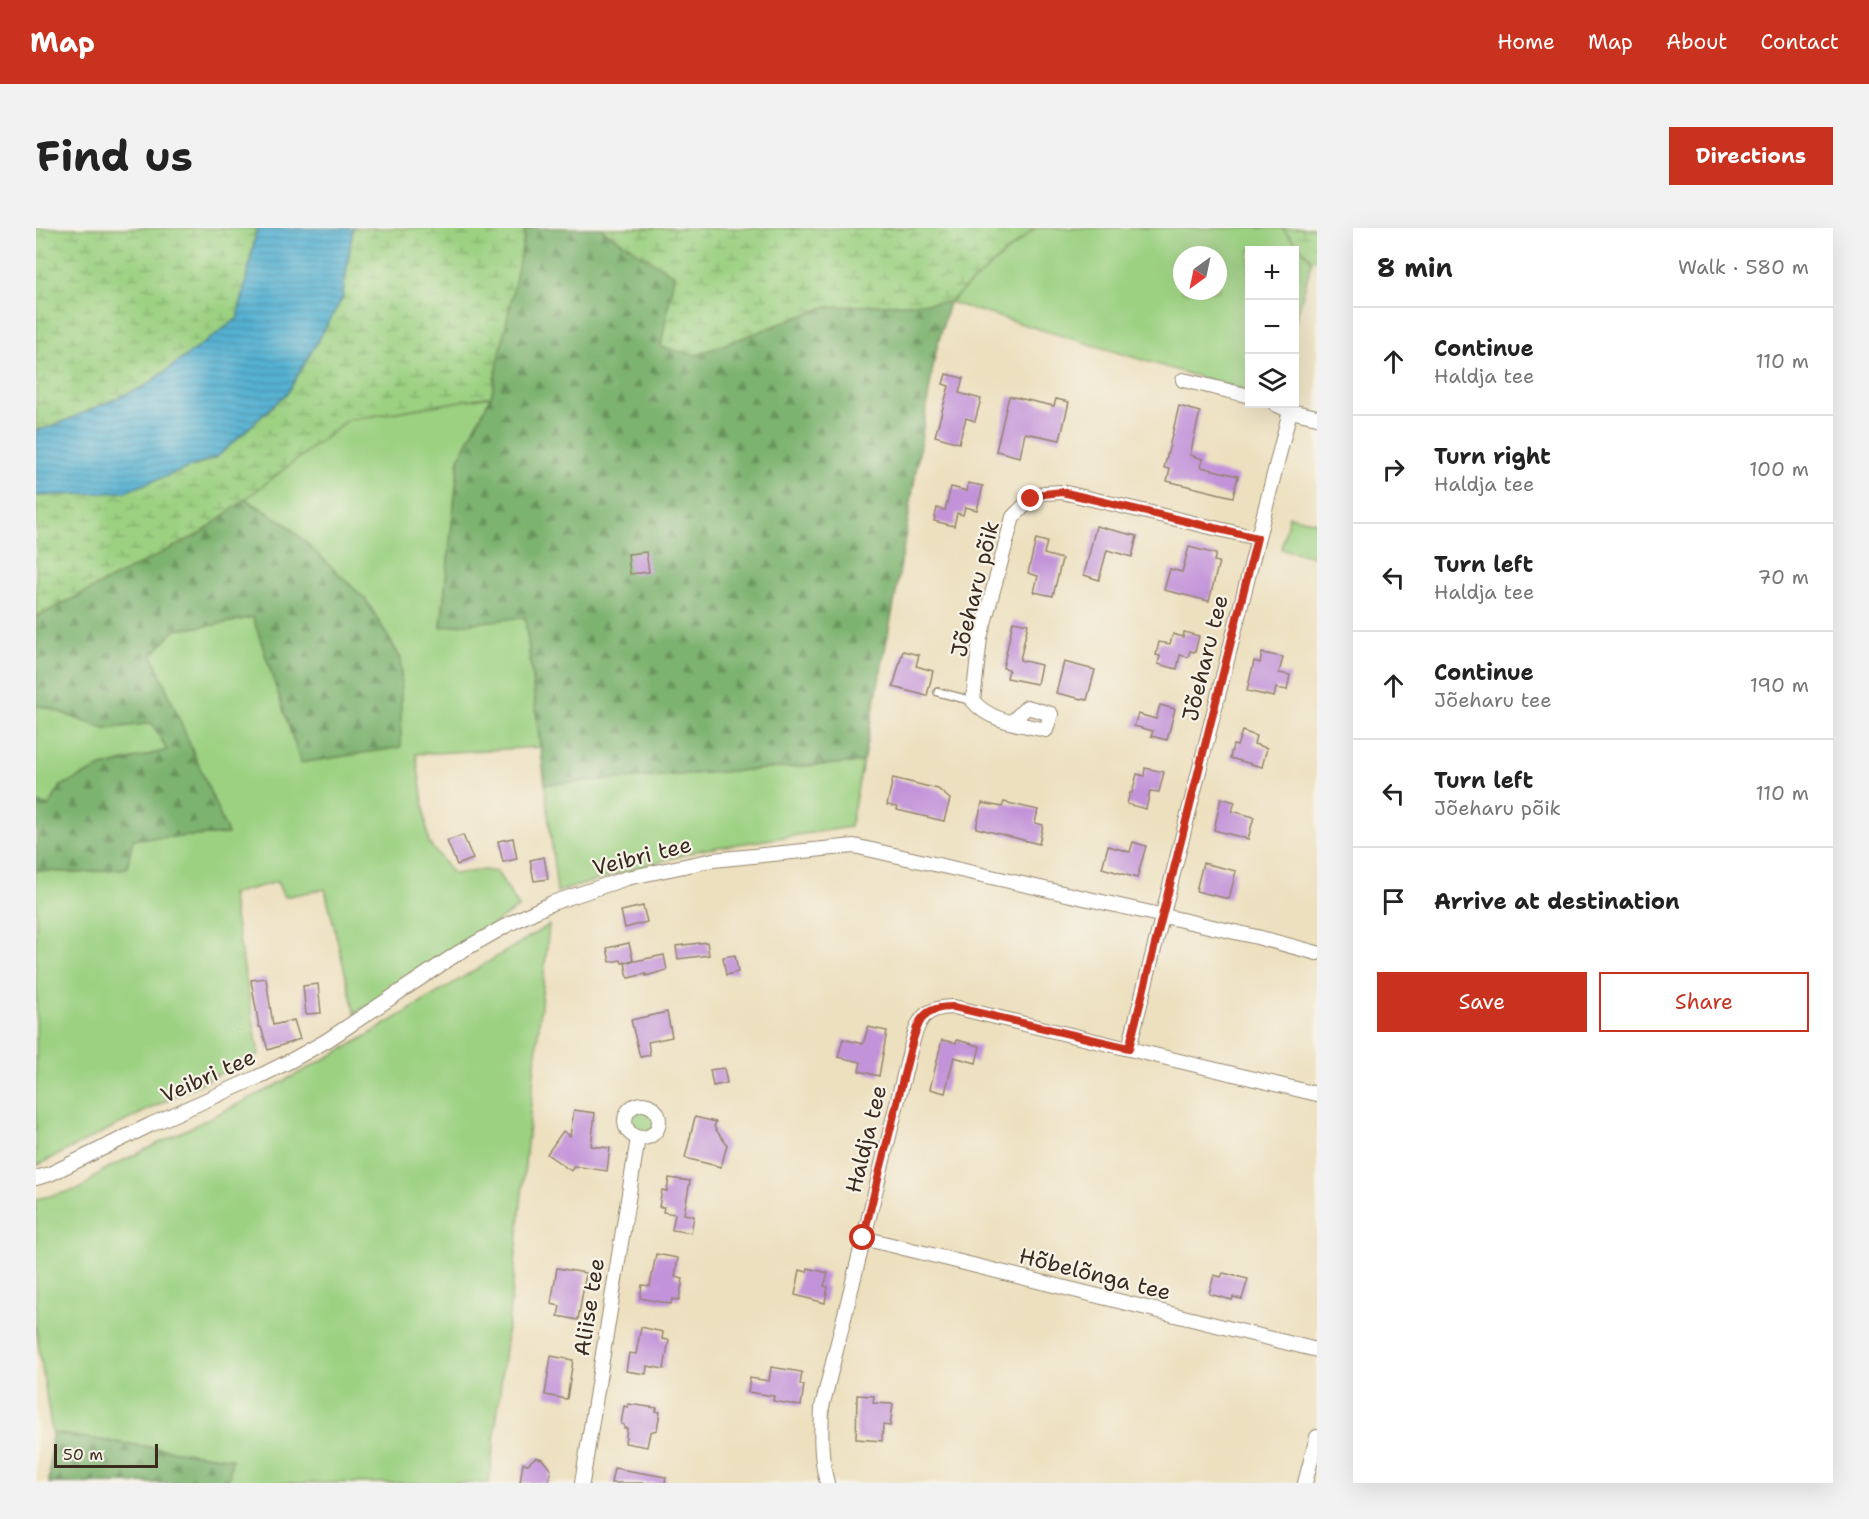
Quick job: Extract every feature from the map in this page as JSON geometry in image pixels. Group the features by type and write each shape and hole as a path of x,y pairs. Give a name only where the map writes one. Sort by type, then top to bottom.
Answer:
{"street":[{"path":"1183,380 1245,395"},
{"path":"1284,408 1317,417"},
{"name":"Jõeharu tee","path":"1162,916 1290,411"},
{"name":"Jõeharu põik","path":"973,701 980,638 998,566 1013,517 1031,499 1044,494 1062,492 1257,538"},
{"path":"973,701 978,708 991,717 1012,722"},
{"name":"Veibri tee","path":"36,1178 50,1174 292,1060 326,1041 430,971 508,924 552,903 627,878 713,860 854,846 1317,953"},
{"path":"1129,1048 1162,916"},
{"name":"Haldja tee","path":"827,1483 821,1460 822,1407 911,1047 917,1024 923,1016 937,1008 954,1007 1317,1094"},
{"name":"Aliise tee","path":"582,1483 638,1138"},
{"name":"Hõbelõnga tee","path":"863,1238 1317,1350"},
{"path":"1305,1483 1317,1437"}],"lane":[{"path":"938,692 973,701"}],"green space":[{"path":"36,228 257,228 238,318 145,386 51,427 36,430"},
{"path":"353,228 526,228 491,396 348,420 201,533 36,617 36,496 124,492 217,457 288,392 342,299"},
{"path":"526,228 600,228 674,275 661,347 696,355 825,307 949,302 935,355 896,593 863,762 545,784 525,617 441,627 459,459 491,396"},
{"path":"600,228 1035,228 949,302 825,307 696,355 661,347 674,275"},
{"path":"1035,228 1282,228 1299,246 1245,246 1245,391 949,302"},
{"path":"1282,228 1317,228 1317,258 1312,260"},
{"path":"1299,246 1312,260 1299,309"},
{"path":"491,396 459,459 441,627 525,616 540,747 416,754 429,843 453,874 484,870 497,872 519,907 355,1014 325,889 284,897 277,882 231,894 259,1054 36,1166 36,870 79,873 133,839 227,834 152,655 175,630 253,617 301,763 401,659 366,600 285,523 245,499 348,420"},
{"path":"245,499 285,523 366,600 401,659 401,747 301,763 253,617 175,630 152,655 228,834 133,839 127,868 79,873 36,870 36,803 49,806 61,786 99,768 167,750 152,723 105,729 46,707 36,706 36,617 201,533"},
{"path":"1289,516 1317,522 1317,557 1281,549"},
{"path":"36,706 46,707 105,729 152,723 167,750 99,768 61,786 49,806 36,803"},
{"path":"863,762 850,827 700,850 557,892 545,784"},
{"path":"549,925 514,1273 489,1483 228,1483 231,1459 52,1433 36,1328 36,1199 80,1189 104,1170 271,1088 360,1040"},
{"path":"643,1106 653,1110 657,1120 653,1130 643,1134 633,1130 629,1120 633,1110"},
{"path":"52,1433 232,1459 228,1483 49,1483"}],"water":[{"path":"257,228 353,228 342,299 288,392 217,457 124,492 36,496 36,430 51,427 145,386 238,318"}],"building":[{"path":"946,374 963,378 959,393 981,399 975,421 966,418 959,443 935,436 949,386 943,384"},
{"path":"1009,396 1054,406 1056,399 1069,402 1060,440 1025,433 1020,457 996,451"},
{"path":"1179,406 1200,412 1190,455 1203,459 1201,467 1238,476 1233,497 1167,481 1170,469 1164,468"},
{"path":"968,483 983,486 977,510 965,507 963,515 957,513 954,526 934,521 937,508 945,510 951,487 967,491"},
{"path":"1096,526 1137,536 1132,557 1107,550 1099,580 1084,575"},
{"path":"1036,539 1047,542 1044,554 1062,559 1053,596 1034,592 1038,576 1028,573"},
{"path":"1189,547 1216,554 1214,561 1219,562 1209,601 1164,590 1170,569 1182,572"},
{"path":"646,552 649,572 630,574 628,554"},
{"path":"1013,621 1028,624 1020,660 1041,665 1037,684 1007,678 1009,669 1003,668"},
{"path":"1184,632 1199,636 1195,652 1190,651 1188,657 1180,655 1177,669 1158,664 1160,656 1156,655 1159,642 1170,644 1173,634 1183,637"},
{"path":"903,651 919,655 916,666 933,671 927,696 893,687"},
{"path":"1262,653 1283,657 1279,673 1290,675 1287,690 1276,688 1274,697 1247,691 1254,661 1260,663"},
{"path":"1064,662 1095,670 1087,700 1056,693"},
{"path":"1160,705 1175,709 1167,740 1151,736 1153,731 1134,726 1138,714 1156,719"},
{"path":"1242,731 1256,736 1254,744 1267,748 1262,767 1230,758 1233,745 1237,746"},
{"path":"1145,768 1164,772 1159,792 1150,791 1146,809 1127,804 1137,774 1144,776"},
{"path":"893,778 938,789 950,799 944,821 897,810 898,807 887,805"},
{"path":"1221,798 1235,802 1232,811 1254,817 1248,839 1214,830"},
{"path":"1004,802 1038,810 1035,823 1043,825 1039,844 976,828 982,803 1002,807"},
{"path":"463,835 473,859 457,865 447,841"},
{"path":"513,838 517,859 503,862 498,841"},
{"path":"1133,842 1146,846 1137,878 1102,868 1108,846 1130,852"},
{"path":"544,857 548,879 534,881 530,860"},
{"path":"1203,863 1236,871 1229,899 1196,891"},
{"path":"643,906 647,922 625,928 621,911"},
{"path":"707,942 709,955 678,959 676,946"},
{"path":"629,943 633,960 622,963 621,960 610,962 607,948"},
{"path":"664,955 667,970 628,978 625,963"},
{"path":"735,955 738,972 726,975 723,957"},
{"path":"266,978 273,1025 294,1020 300,1039 268,1050 261,1027 259,1027 251,980"},
{"path":"318,984 321,1013 306,1014 303,986"},
{"path":"667,1012 672,1037 648,1042 650,1055 640,1057 631,1020"},
{"path":"868,1027 887,1031 879,1076 859,1071 861,1062 838,1057 843,1039 863,1044"},
{"path":"942,1040 956,1043 957,1040 980,1046 976,1063 954,1057 945,1093 930,1089"},
{"path":"724,1068 727,1083 713,1086 710,1070"},
{"path":"574,1110 595,1113 591,1146 610,1148 607,1171 574,1166 571,1171 547,1154 563,1131 570,1136"},
{"path":"695,1117 716,1122 714,1127 727,1145 721,1167 685,1158"},
{"path":"669,1178 690,1181 684,1214 694,1216 691,1233 672,1230 675,1214 663,1212 664,1207 659,1207 662,1190 667,1191"},
{"path":"656,1254 678,1258 675,1277 683,1279 679,1300 672,1299 671,1304 640,1298 642,1285 650,1286"},
{"path":"557,1268 586,1273 578,1320 558,1316 560,1306 551,1304"},
{"path":"808,1268 828,1273 824,1286 828,1287 825,1303 795,1295 800,1270 807,1272"},
{"path":"1223,1273 1248,1279 1242,1299 1233,1297 1232,1300 1209,1294 1214,1275 1221,1277"},
{"path":"641,1327 663,1332 662,1339 669,1340 664,1369 647,1366 646,1374 626,1371 629,1353 636,1354"},
{"path":"551,1356 573,1360 567,1399 545,1395"},
{"path":"771,1367 802,1372 800,1385 804,1385 801,1406 773,1401 774,1396 748,1392 750,1378 769,1381"},
{"path":"857,1395 874,1396 873,1403 893,1404 890,1426 883,1425 882,1441 856,1439"},
{"path":"628,1404 657,1408 656,1411 660,1412 657,1430 650,1432 647,1447 625,1443 627,1428 621,1424 624,1406 628,1407"},
{"path":"536,1457 542,1459 551,1470 548,1483 520,1483 523,1463 528,1464"},
{"path":"614,1468 666,1477 665,1483 611,1483"}],"route":[{"path":"863,1238 917,1024 923,1016 937,1008 954,1007 1129,1048 1257,538 1062,492 1044,494 1031,499"}]}
